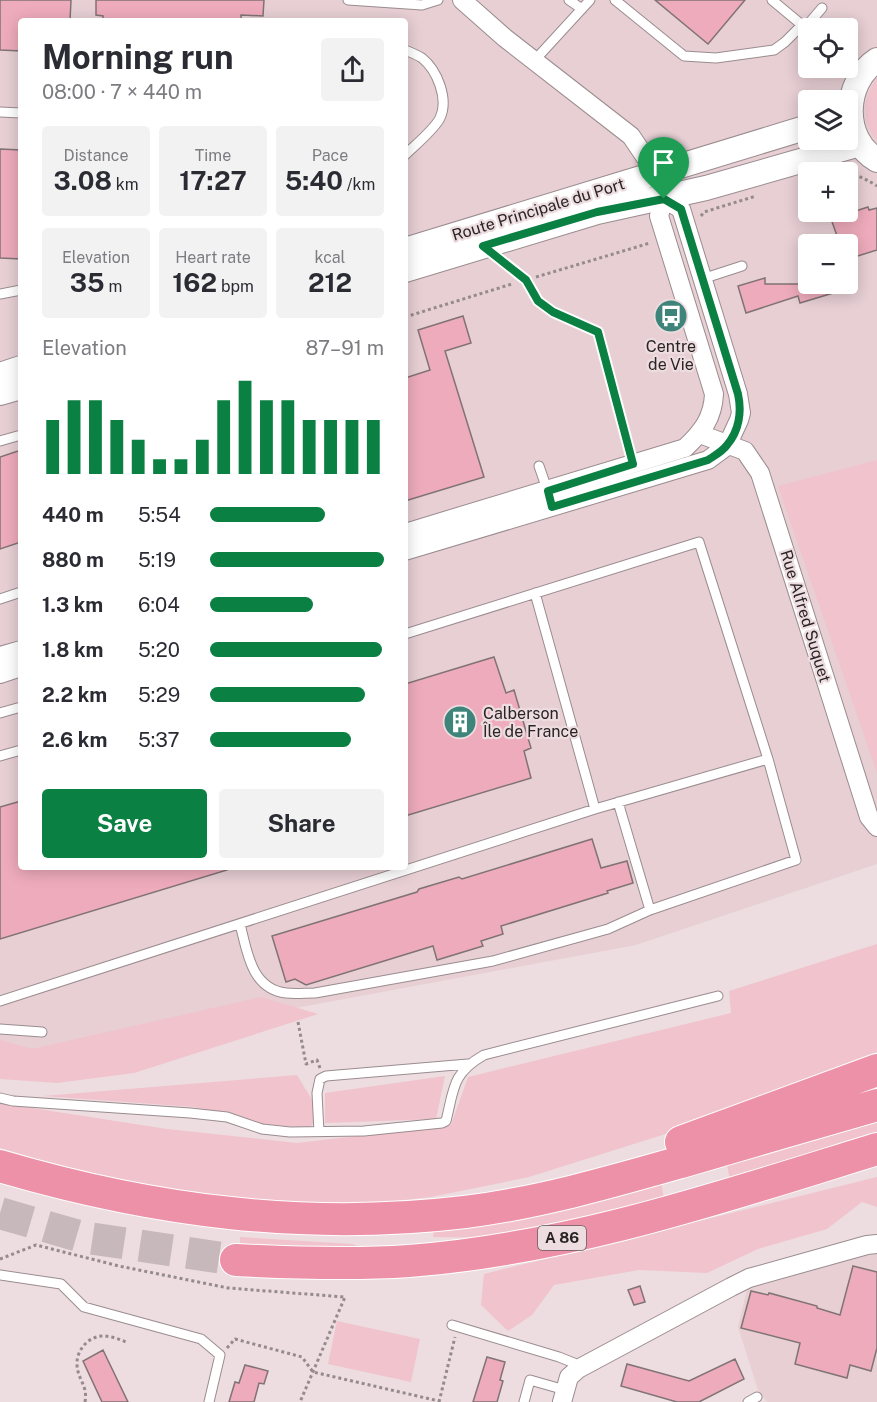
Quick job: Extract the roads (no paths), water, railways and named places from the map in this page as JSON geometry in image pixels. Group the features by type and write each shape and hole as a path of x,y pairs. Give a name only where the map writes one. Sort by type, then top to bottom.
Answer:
{"highway":[{"path":"548,1197 576,1179 621,1165 877,1070"},
{"path":"0,1166 93,1191 217,1213 315,1220 389,1219 456,1213 548,1197 629,1177 877,1105"},
{"name":"A 86","path":"236,1260 351,1264 411,1261 496,1250 574,1236 870,1155"}],"main road":[{"path":"854,90 861,75 877,60"},
{"name":"Route Principale du Port","path":"408,249 798,130"},
{"path":"858,140 877,160"},
{"name":"Route Principale du Port","path":"408,269 597,212 664,199 860,144"},
{"path":"0,375 18,369"},
{"path":"0,393 18,388"}],"street":[{"path":"408,550 550,499 633,464 685,448 700,434 713,406 714,394 659,216 664,199 656,173 646,162 631,136 505,38 462,0"},
{"path":"408,532 708,460 727,446 739,420 741,406 681,209 664,199"},
{"name":"Rue Alfred Suquet","path":"700,434 745,451 760,472 869,817 877,828"},
{"path":"0,656 18,651"},
{"path":"0,674 18,668"},
{"path":"563,1396 569,1377 578,1369 749,1278 877,1244"}],"lane":[{"path":"348,0 422,5 438,0"},
{"path":"569,0 582,9"},
{"path":"534,61 590,0"},
{"path":"615,0 684,56 716,58 774,51 798,29"},
{"path":"772,0 798,22"},
{"path":"813,18 822,8"},
{"path":"408,52 421,58 431,68 443,99 440,119 408,152"},
{"path":"0,112 18,113"},
{"path":"483,246 526,280 538,301 545,307 598,332 633,464"},
{"path":"702,279 742,266"},
{"path":"0,294 18,291"},
{"path":"0,441 18,436"},
{"path":"539,466 550,499"},
{"path":"240,924 253,972 267,987 285,993 315,993 493,961 608,929 650,910 796,860 768,759 699,542 408,633"},
{"path":"0,599 18,593"},
{"path":"535,593 595,809"},
{"path":"0,713 18,708"},
{"path":"0,756 18,751"},
{"path":"408,870 595,809 768,759"},
{"path":"618,802 650,910"},
{"path":"0,1001 407,870"},
{"path":"0,1098 13,1101 190,1113 227,1118 262,1129 290,1132 364,1131 442,1123 446,1121 456,1078 468,1064 484,1055 718,996"},
{"path":"0,1029 42,1032"},
{"path":"319,1132 318,1093 320,1079 326,1076 468,1064"},
{"path":"0,1275 61,1284 84,1307 201,1339 220,1355 209,1402"},
{"path":"452,1325 559,1357 574,1363 578,1369"},
{"path":"524,1402 530,1380 563,1396"}],"tunnel":[{"path":"0,1213 82,1237 236,1260"}],"place":[{"name":"Centre de Vie","path":"671,316"},
{"name":"Calberson Île de France","path":"460,722"}]}
